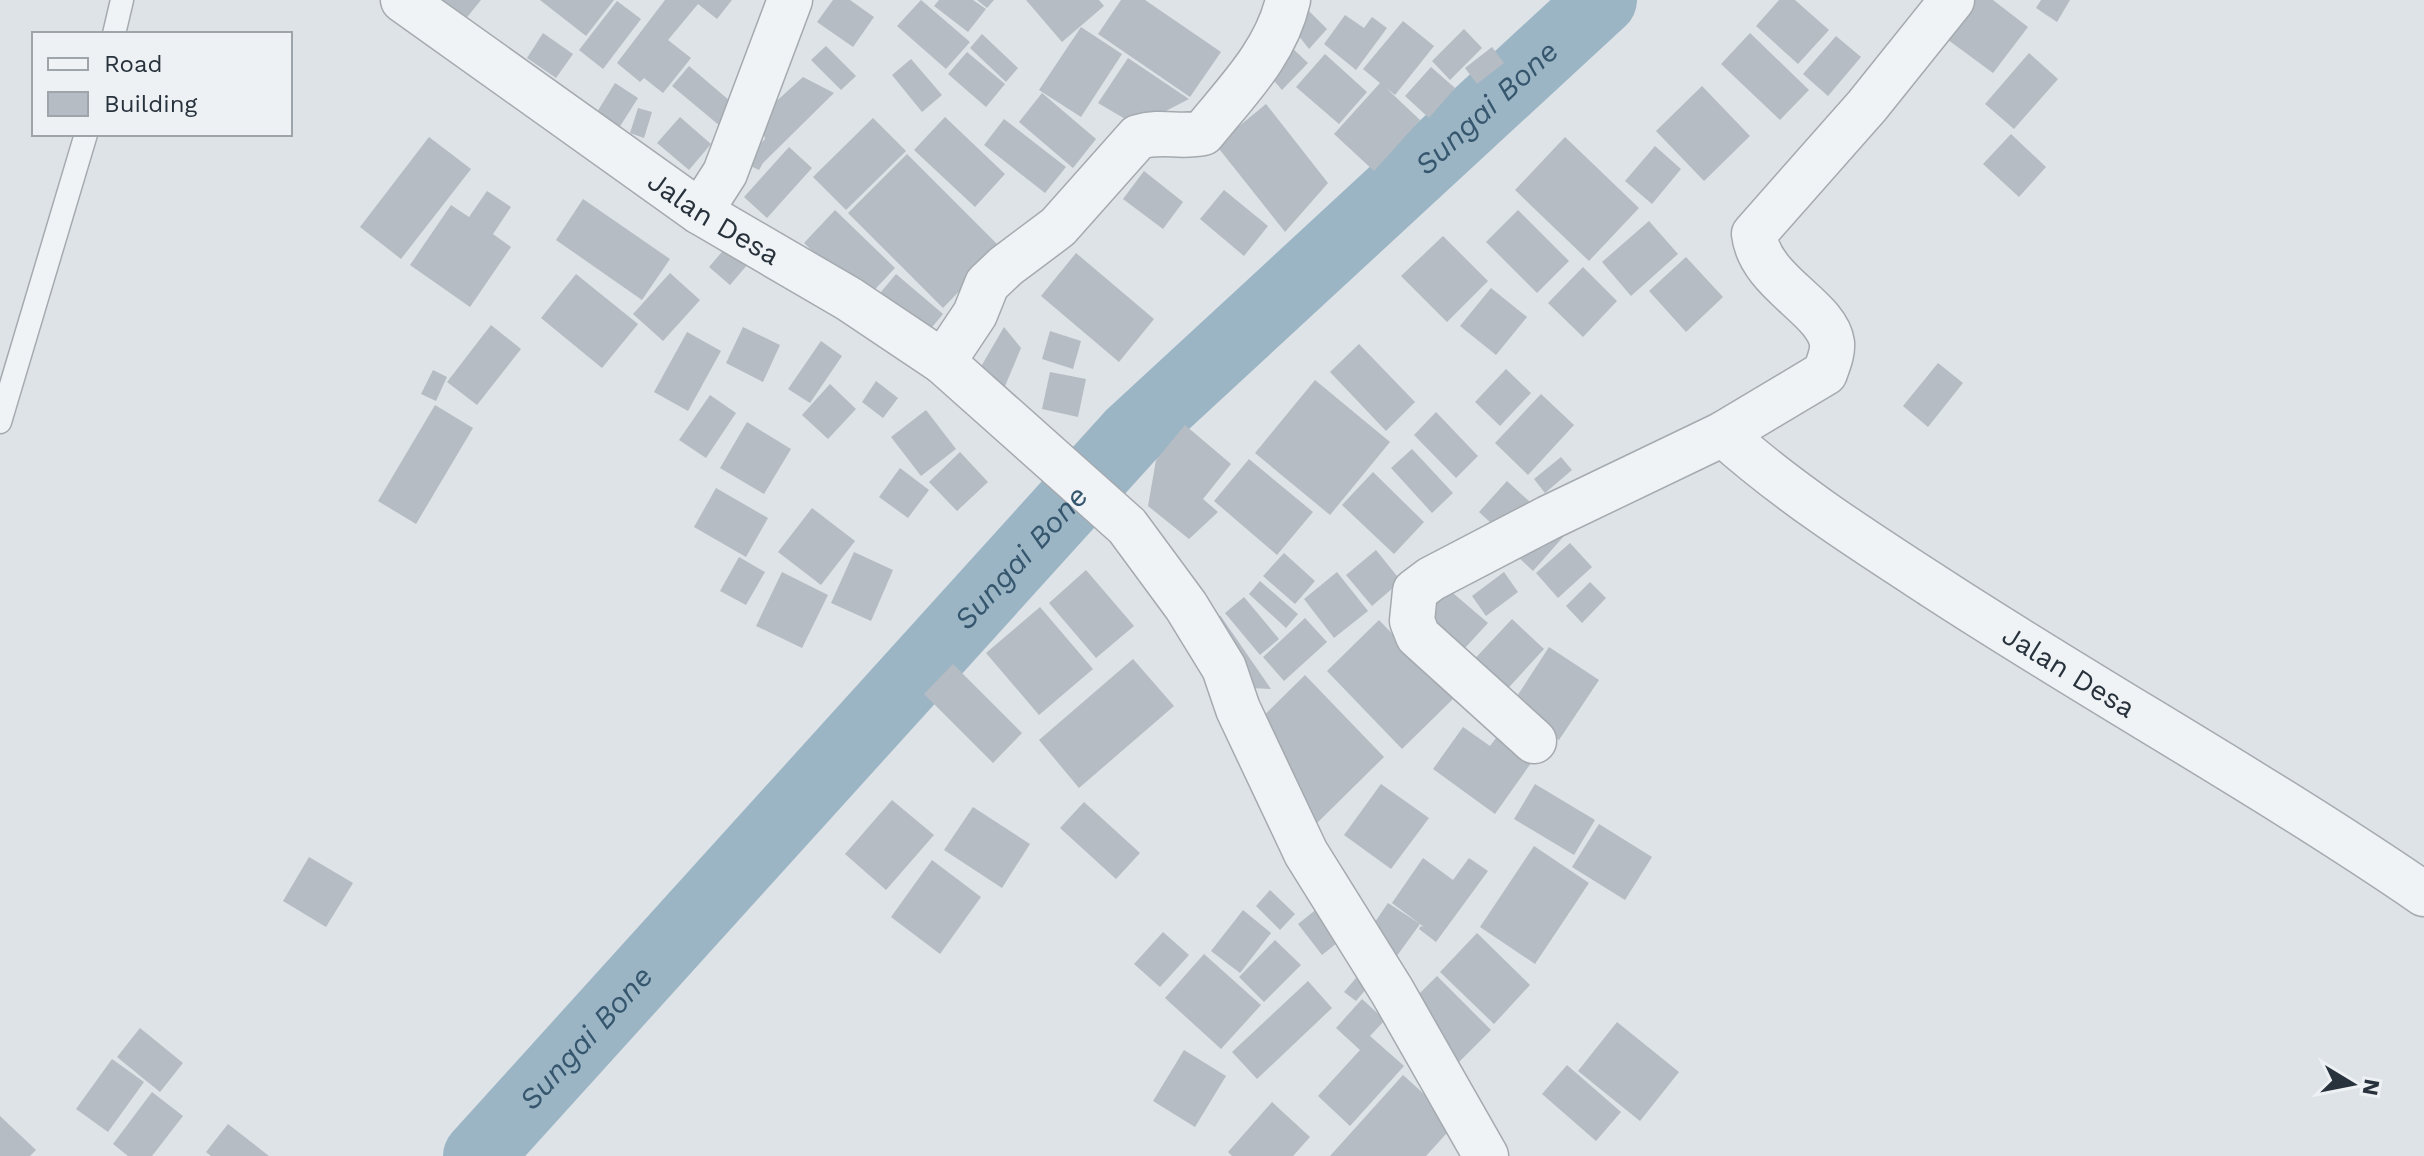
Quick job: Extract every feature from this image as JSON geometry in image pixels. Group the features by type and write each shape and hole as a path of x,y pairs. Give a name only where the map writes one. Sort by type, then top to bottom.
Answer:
{"street":[{"name":"Jalan Desa","path":"403,0 700,212 849,299 943,362 1127,526 1186,606 1224,668 1238,709 1306,853 1392,991 1486,1156"},
{"path":"700,212 725,173 790,0"},
{"path":"943,362 975,314 987,284 1058,227 1138,137 1156,132 1180,136 1203,133 1267,53 1288,0"},
{"path":"1534,741 1418,636 1412,621 1415,591 1431,579 1548,518 1723,434 1822,376 1831,358 1832,343 1824,326 1764,263 1755,247 1754,234 1867,106 1952,0"},
{"name":"Jalan Desa","path":"1723,434 1768,474 1831,520 2037,654 2345,839 2424,894"}],"lane":[{"path":"114,32 122,0"},
{"path":"0,422 85,136"}],"building":[{"path":"416,0 481,0 455,32"},
{"path":"540,0 614,0 586,36"},
{"path":"665,0 732,0 717,19 698,4 668,40 691,58 663,93 644,78 640,82 617,63"},
{"path":"833,0 850,0 874,17 853,47 817,22"},
{"path":"921,0 970,42 946,69 897,26"},
{"path":"939,0 973,0 986,9 968,32 934,6"},
{"path":"977,0 994,0 987,8"},
{"path":"1026,0 1099,0 1104,6 1062,42"},
{"path":"1121,0 1145,0 1221,52 1190,97 1098,34"},
{"path":"1779,0 1795,0 1829,30 1798,64 1756,26"},
{"path":"1959,0 1993,0 2028,27 1993,73 1936,31"},
{"path":"2041,0 2070,0 2057,22 2036,8"},
{"path":"617,1 641,19 603,69 579,50"},
{"path":"1308,10 1327,29 1309,49 1295,31"},
{"path":"1345,15 1364,28 1372,17 1387,28 1356,70 1324,44"},
{"path":"1403,21 1434,46 1395,95 1386,88 1420,120 1374,171 1334,134 1380,83 1363,69"},
{"path":"1081,27 1122,54 1081,117 1039,90"},
{"path":"1464,29 1482,48 1450,80 1432,61"},
{"path":"543,33 573,54 556,78 527,58"},
{"path":"1750,33 1809,90 1780,120 1721,64"},
{"path":"982,34 1018,68 1006,82 970,48"},
{"path":"1836,36 1861,57 1828,96 1803,74"},
{"path":"1289,45 1308,63 1282,90 1268,74"},
{"path":"826,46 856,76 841,90 811,60"},
{"path":"1492,47 1504,63 1477,84 1465,68"},
{"path":"967,52 1005,84 986,107 948,74"},
{"path":"2029,53 2058,79 2014,129 1985,104"},
{"path":"1325,54 1367,92 1339,124 1296,87"},
{"path":"1128,58 1189,99 1137,126 1098,103"},
{"path":"911,59 942,95 922,112 892,75"},
{"path":"689,66 737,107 720,126 672,86"},
{"path":"1431,67 1455,88 1429,118 1405,96"},
{"path":"803,77 834,93 759,170 742,162 765,139 759,117"},
{"path":"615,83 638,98 612,139 605,116 589,125"},
{"path":"1702,86 1750,136 1704,181 1656,131"},
{"path":"1042,93 1096,139 1073,168 1019,122"},
{"path":"1266,104 1328,183 1285,232 1216,145"},
{"path":"638,108 652,112 644,138 630,133"},
{"path":"680,117 711,144 689,170 657,143"},
{"path":"945,117 1005,174 975,207 914,150"},
{"path":"873,118 906,151 846,210 813,177"},
{"path":"1004,119 1066,167 1045,193 984,145"},
{"path":"2011,134 2046,167 2019,197 1983,164"},
{"path":"429,137 471,169 401,259 360,227"},
{"path":"1565,137 1639,208 1589,261 1515,190"},
{"path":"1655,146 1681,169 1652,204 1625,181"},
{"path":"789,147 812,168 767,218 744,197"},
{"path":"907,154 1001,248 943,308 848,213"},
{"path":"1144,171 1183,202 1163,229 1123,199"},
{"path":"1224,190 1268,226 1244,256 1200,219"},
{"path":"487,191 511,207 493,234 511,247 470,307 410,265 451,205 469,217"},
{"path":"583,199 670,259 642,300 556,240"},
{"path":"835,210 895,268 864,301 804,243"},
{"path":"1518,210 1569,261 1537,293 1486,242"},
{"path":"1649,221 1678,254 1631,296 1602,262"},
{"path":"1443,236 1488,281 1447,322 1401,276"},
{"path":"727,246 748,264 730,285 709,267"},
{"path":"1076,253 1154,319 1119,362 1041,296"},
{"path":"1686,257 1723,297 1686,332 1649,291"},
{"path":"1583,267 1617,301 1583,337 1548,303"},
{"path":"670,273 700,300 663,341 633,314"},
{"path":"576,274 638,324 602,368 541,318"},
{"path":"896,274 943,314 918,344 871,304"},
{"path":"1491,288 1527,317 1496,355 1460,326"},
{"path":"491,325 521,349 477,405 447,382"},
{"path":"743,327 780,345 763,382 726,363"},
{"path":"1004,327 1021,348 1000,398 979,370"},
{"path":"1050,331 1081,341 1073,369 1042,359"},
{"path":"687,332 721,351 688,411 654,392"},
{"path":"821,341 842,356 810,403 788,389"},
{"path":"1359,344 1415,402 1386,431 1330,372"},
{"path":"1938,363 1963,383 1928,427 1903,406"},
{"path":"1506,369 1531,393 1500,426 1475,402"},
{"path":"433,370 447,377 436,401 421,394"},
{"path":"1050,372 1086,379 1078,417 1042,409"},
{"path":"1315,380 1390,442 1330,515 1255,453"},
{"path":"876,381 898,398 883,418 862,402"},
{"path":"830,384 856,409 828,439 802,415"},
{"path":"1541,394 1574,425 1528,475 1495,443"},
{"path":"710,395 736,413 706,458 679,440"},
{"path":"435,405 473,428 416,524 378,501"},
{"path":"926,410 956,449 921,476 891,437"},
{"path":"1436,412 1478,456 1456,478 1414,435"},
{"path":"747,422 791,449 764,494 720,468"},
{"path":"1185,425 1231,464 1203,499 1218,512 1189,539 1148,506 1156,460"},
{"path":"1412,449 1453,493 1432,513 1391,468"},
{"path":"960,452 988,482 957,511 929,482"},
{"path":"1561,457 1572,470 1545,493 1534,479"},
{"path":"1249,459 1313,512 1277,555 1214,501"},
{"path":"900,468 929,490 908,518 879,497"},
{"path":"1373,472 1424,522 1394,554 1342,505"},
{"path":"1507,481 1531,503 1503,534 1479,512"},
{"path":"716,488 768,518 746,557 694,527"},
{"path":"812,508 855,541 821,585 778,552"},
{"path":"1548,532 1564,536 1533,571 1517,556"},
{"path":"1570,543 1592,567 1558,598 1536,573"},
{"path":"1376,550 1401,581 1372,606 1346,575"},
{"path":"854,552 893,570 871,621 831,603"},
{"path":"1284,553 1315,581 1295,604 1263,576"},
{"path":"739,557 765,572 746,605 720,591"},
{"path":"1086,570 1134,626 1096,658 1049,603"},
{"path":"782,572 828,595 802,648 756,626"},
{"path":"1337,572 1368,611 1334,638 1304,599"},
{"path":"1504,572 1518,592 1486,616 1472,596"},
{"path":"1260,581 1298,614 1286,628 1249,594"},
{"path":"1590,582 1606,598 1582,623 1566,606"},
{"path":"1447,588 1488,623 1464,649 1424,615"},
{"path":"1244,597 1279,639 1260,655 1225,613"},
{"path":"1040,607 1093,669 1039,715 986,653"},
{"path":"1220,615 1271,689 1251,688 1219,628"},
{"path":"1305,618 1327,642 1284,681 1263,657"},
{"path":"1512,619 1544,649 1501,696 1468,666"},
{"path":"1379,620 1454,698 1402,749 1327,671"},
{"path":"1549,647 1599,680 1559,740 1510,707"},
{"path":"1133,659 1174,706 1079,788 1039,740"},
{"path":"953,664 1022,733 993,763 924,694"},
{"path":"1305,675 1384,757 1317,823 1238,741"},
{"path":"1463,727 1490,746 1502,730 1536,756 1495,814 1433,769"},
{"path":"1381,784 1429,818 1391,869 1344,835"},
{"path":"1535,784 1595,820 1574,855 1514,819"},
{"path":"892,800 934,835 886,890 845,854"},
{"path":"1084,802 1140,853 1116,879 1060,828"},
{"path":"973,807 1030,844 1002,888 944,850"},
{"path":"1599,824 1652,857 1625,900 1572,867"},
{"path":"1534,846 1589,883 1535,964 1480,927"},
{"path":"309,857 353,883 326,927 283,901"},
{"path":"1423,858 1453,880 1469,858 1488,871 1436,942 1419,929 1424,927 1392,903"},
{"path":"932,860 981,897 940,954 891,917"},
{"path":"1270,890 1295,914 1280,930 1256,906"},
{"path":"1388,903 1420,924 1394,960 1364,938"},
{"path":"1318,908 1342,939 1322,955 1298,924"},
{"path":"1243,910 1271,933 1240,973 1211,951"},
{"path":"1163,932 1189,955 1160,987 1134,964"},
{"path":"1477,933 1530,985 1494,1024 1440,972"},
{"path":"1275,940 1301,965 1264,1002 1239,977"},
{"path":"1204,954 1261,1005 1221,1049 1165,998"},
{"path":"1361,972 1372,982 1356,1001 1344,992"},
{"path":"1437,976 1491,1030 1459,1062 1405,1008"},
{"path":"1308,981 1332,1008 1257,1079 1232,1052"},
{"path":"1362,999 1385,1020 1370,1036 1404,1066 1350,1126 1318,1096 1360,1050 1336,1028"},
{"path":"1617,1022 1679,1072 1640,1121 1578,1071"},
{"path":"140,1028 183,1063 160,1092 117,1057"},
{"path":"1184,1050 1226,1076 1195,1127 1153,1101"},
{"path":"112,1059 144,1082 108,1132 76,1109"},
{"path":"1567,1065 1621,1112 1596,1141 1542,1094"},
{"path":"1403,1075 1456,1123 1426,1156 1330,1156"},
{"path":"152,1092 183,1116 152,1156 128,1156 113,1144"},
{"path":"1272,1102 1310,1137 1293,1156 1232,1156 1228,1152"},
{"path":"0,1116 36,1150 30,1156 0,1156"},
{"path":"228,1124 269,1156 211,1156 206,1152"}],"waterway":[{"name":"Sungai Bone","path":"478,1156 1131,435 1602,0"}]}
